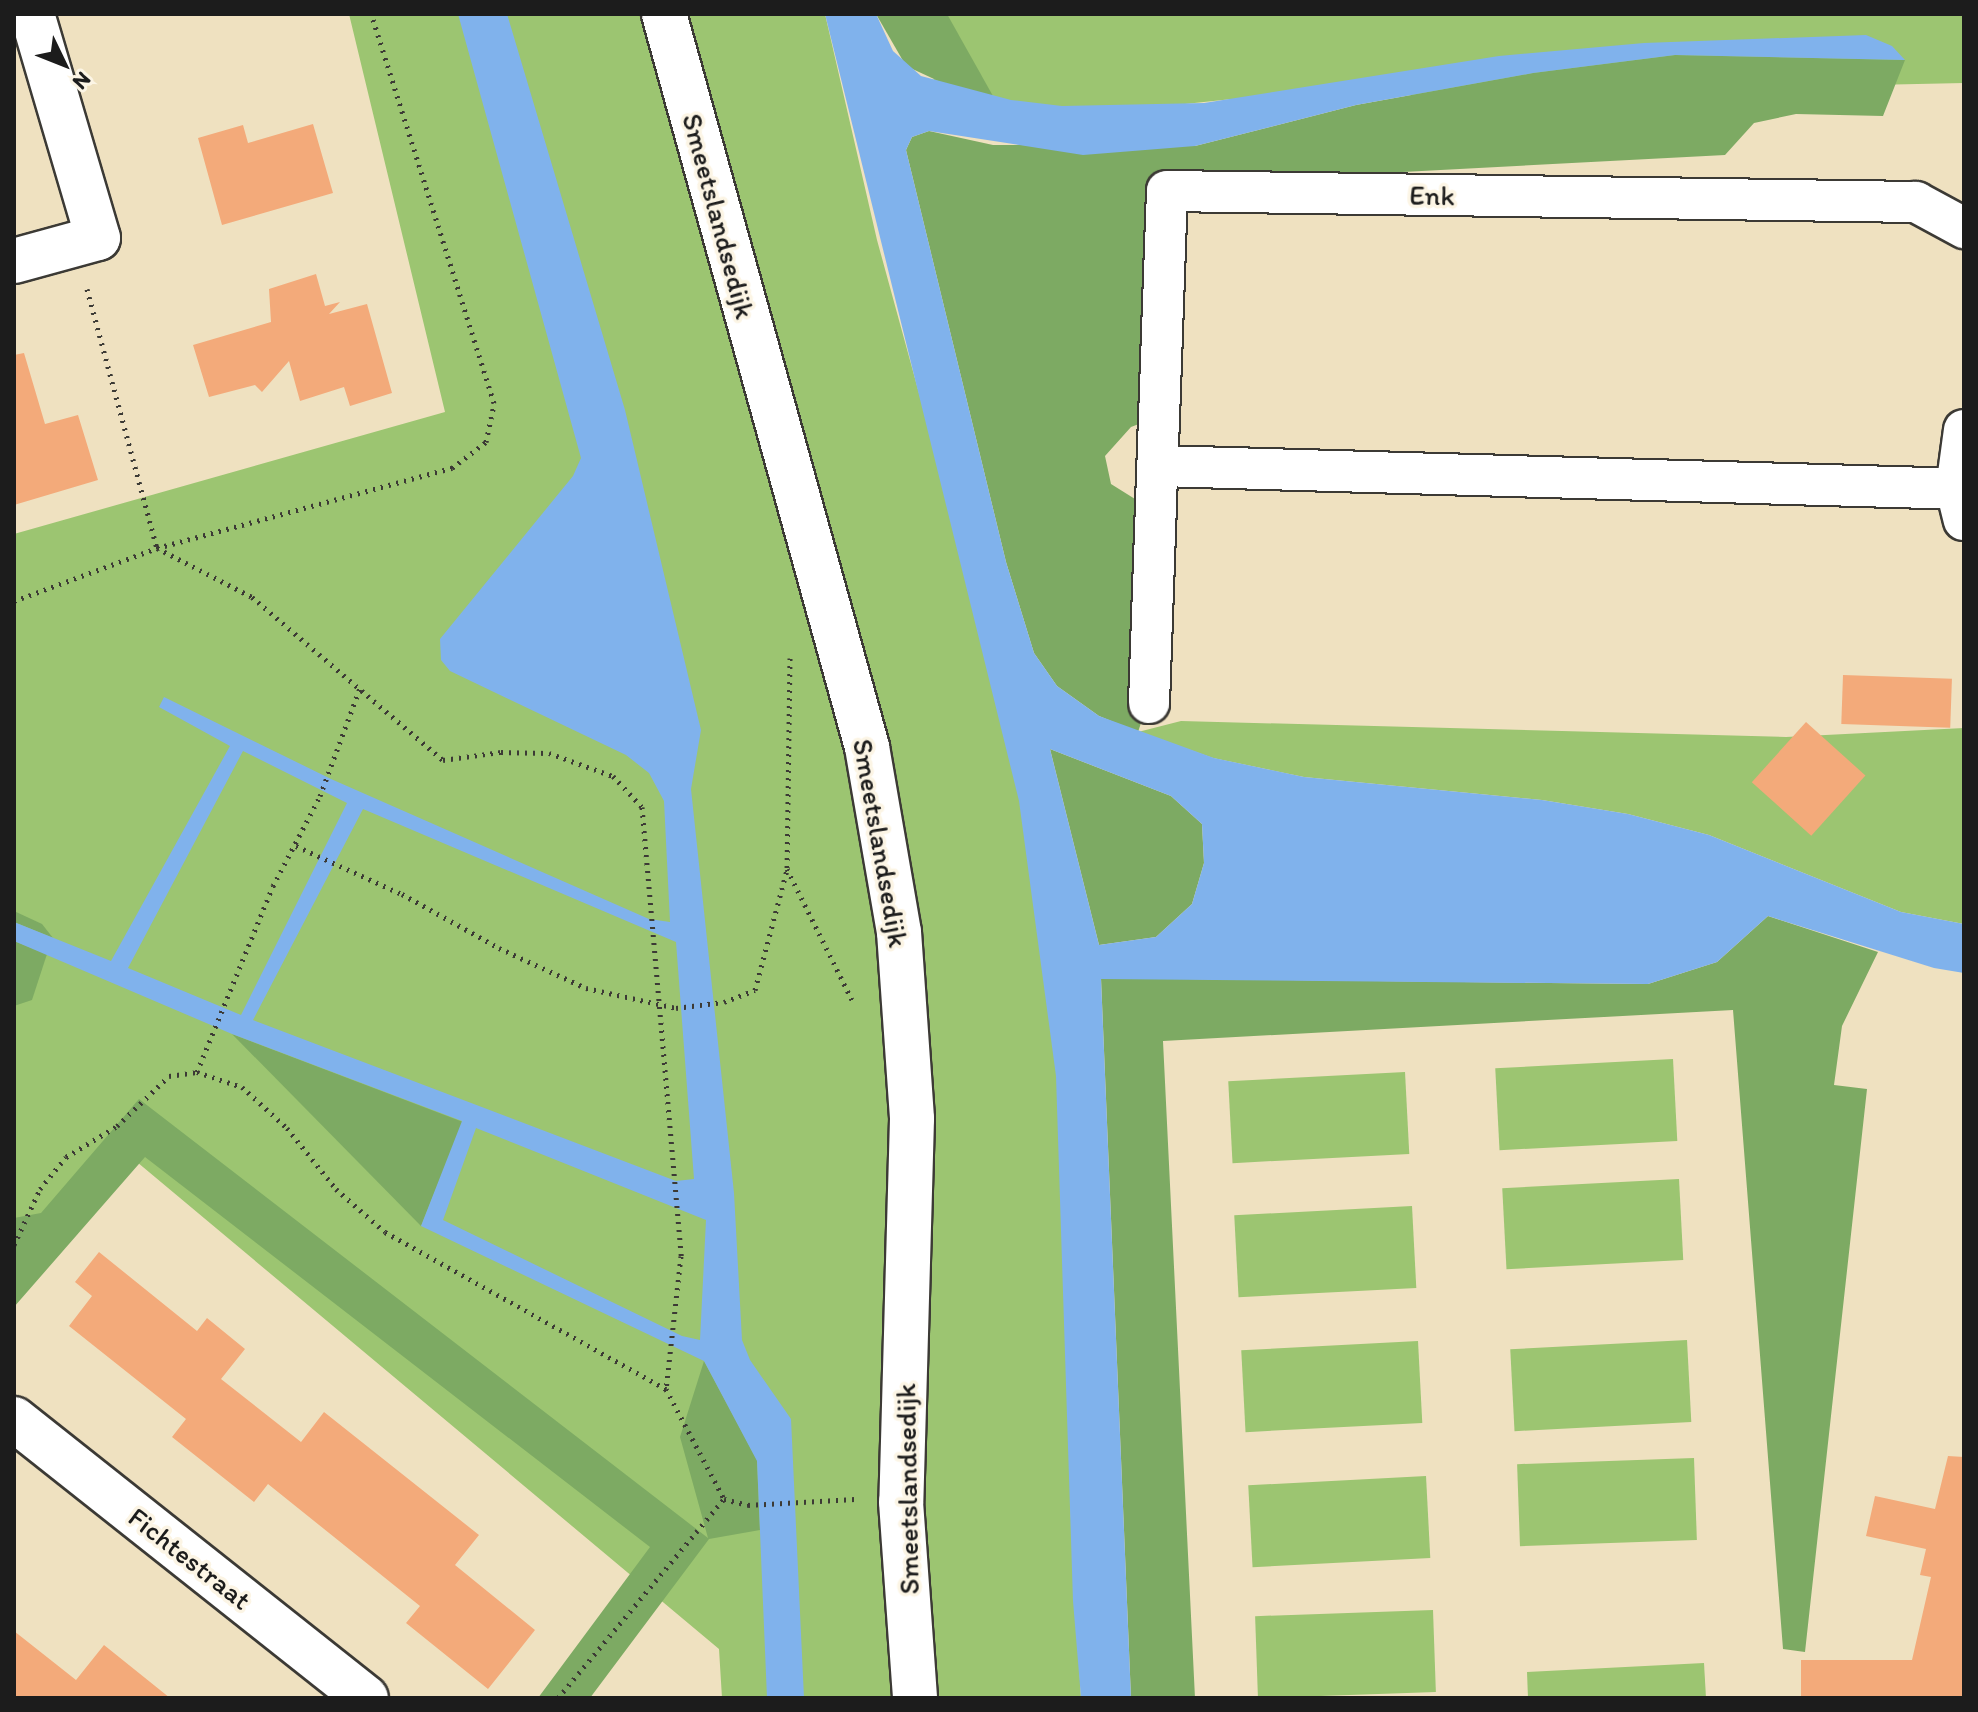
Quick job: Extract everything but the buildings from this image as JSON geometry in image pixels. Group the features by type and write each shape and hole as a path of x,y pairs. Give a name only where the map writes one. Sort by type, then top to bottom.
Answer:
{"street":[{"path":"14,261 98,238 32,14"},
{"name":"Smeetslandsedijk","path":"664,14 867,747 899,932 912,1119 901,1502 915,1698"},
{"name":"Enk","path":"1149,703 1160,466 1167,191 1916,202 1964,228"},
{"path":"1160,466 1961,499 1964,430"},
{"name":"Fichtestraat","path":"14,1419 366,1698"}],"path":[{"path":"14,601 157,548 452,468 486,442 494,403 371,14"},
{"path":"98,238 87,289 157,548 252,597 361,685 443,760 501,752 549,753 613,776 642,807 652,908 656,1005 677,1215 677,1323 666,1389"},
{"path":"197,1072 273,886 320,796 361,685"},
{"path":"296,846 402,894 499,948 586,988 676,1008 724,1002 755,990 787,869 789,719"},
{"path":"787,869 833,960"},
{"path":"14,1245 40,1189 66,1157 117,1126 169,1076 197,1072 242,1087 287,1128 336,1189 385,1232 666,1389 724,1499 748,1505 854,1499"},
{"path":"558,1698 724,1499"}],"green space":[{"path":"349,14 825,14 877,240 953,517 1057,929 1071,1521 1081,1698 722,1698 719,1649 131,1157 14,1300 14,534 445,412"},
{"path":"876,14 947,14 993,96 947,85 906,66"},
{"path":"938,14 1964,14 1964,83 1232,99 1157,107 932,105"},
{"path":"1675,55 1905,60 1883,116 1796,114 1754,123 1725,155 1156,185 1152,419 1131,427 1105,456 1111,484 1159,514 1145,711 1138,732 1099,716 1057,686 1034,653 1006,562 906,150 912,137 929,131 993,145 1195,146 1356,105 1533,73"},
{"path":"1181,721 1786,737 1964,728 1964,924 1901,912 1709,835 1628,814 1542,800 1304,777 1213,758 1138,732"},
{"path":"1050,749 1171,796 1202,824 1204,863 1192,904 1156,937 1099,945"},
{"path":"14,911 42,924 53,938 14,922"},
{"path":"1768,916 1878,952 1842,1026 1834,1085 1867,1089 1805,1652 1783,1649 1733,1010 1163,1041 1195,1698 1131,1698 1101,978 1648,984 1717,962"},
{"path":"14,941 47,954 32,1000 14,1006"},
{"path":"232,1034 463,1122 421,1226"},
{"path":"1673,1059 1677,1141 1500,1150 1495,1068"},
{"path":"1405,1072 1409,1154 1233,1163 1228,1081"},
{"path":"139,1099 708,1538 680,1437 704,1361 757,1460 760,1530 709,1539 590,1698 538,1698 650,1547 145,1157 14,1307 14,1218 41,1213"},
{"path":"1679,1179 1683,1260 1506,1269 1502,1188"},
{"path":"1412,1206 1416,1288 1239,1297 1234,1215"},
{"path":"1687,1340 1691,1422 1515,1431 1510,1349"},
{"path":"1418,1341 1422,1423 1246,1432 1241,1350"},
{"path":"1694,1458 1697,1540 1520,1546 1517,1464"},
{"path":"1426,1476 1430,1558 1253,1567 1248,1485"},
{"path":"1433,1610 1436,1692 1258,1698 1255,1616"},
{"path":"1704,1663 1706,1698 1528,1698 1527,1672"}],"water":[{"path":"458,14 507,14 625,410 701,730 691,789 734,1193 742,1340 750,1360 791,1419 804,1698 767,1698 757,1461 704,1361 421,1226 462,1121 232,1034 14,941 14,922 111,961 230,746 159,707 164,697 331,779 649,919 670,922 664,801 649,773 626,755 450,671 441,660 440,639 573,476 581,458","holes":["243,751 347,803 241,1015 128,968","363,809 676,942 694,1179 676,1181 253,1020","476,1128 706,1220 700,1340 682,1336 443,1220"]},
{"path":"825,14 876,14 893,51 921,76 1011,100 1062,106 1204,103 1499,56 1644,43 1866,35 1892,46 1905,60 1675,55 1533,73 1356,105 1195,146 1083,155 929,131 912,137 906,150 1006,562 1034,653 1057,686 1099,716 1214,758 1304,777 1542,800 1628,814 1709,835 1901,912 1964,924 1964,973 1934,968 1768,916 1717,962 1648,984 1101,979 1131,1698 1081,1698 1073,1601 1056,1076 1019,801","holes":["1050,749 1171,796 1202,824 1204,863 1192,904 1156,937 1099,945"]}]}
